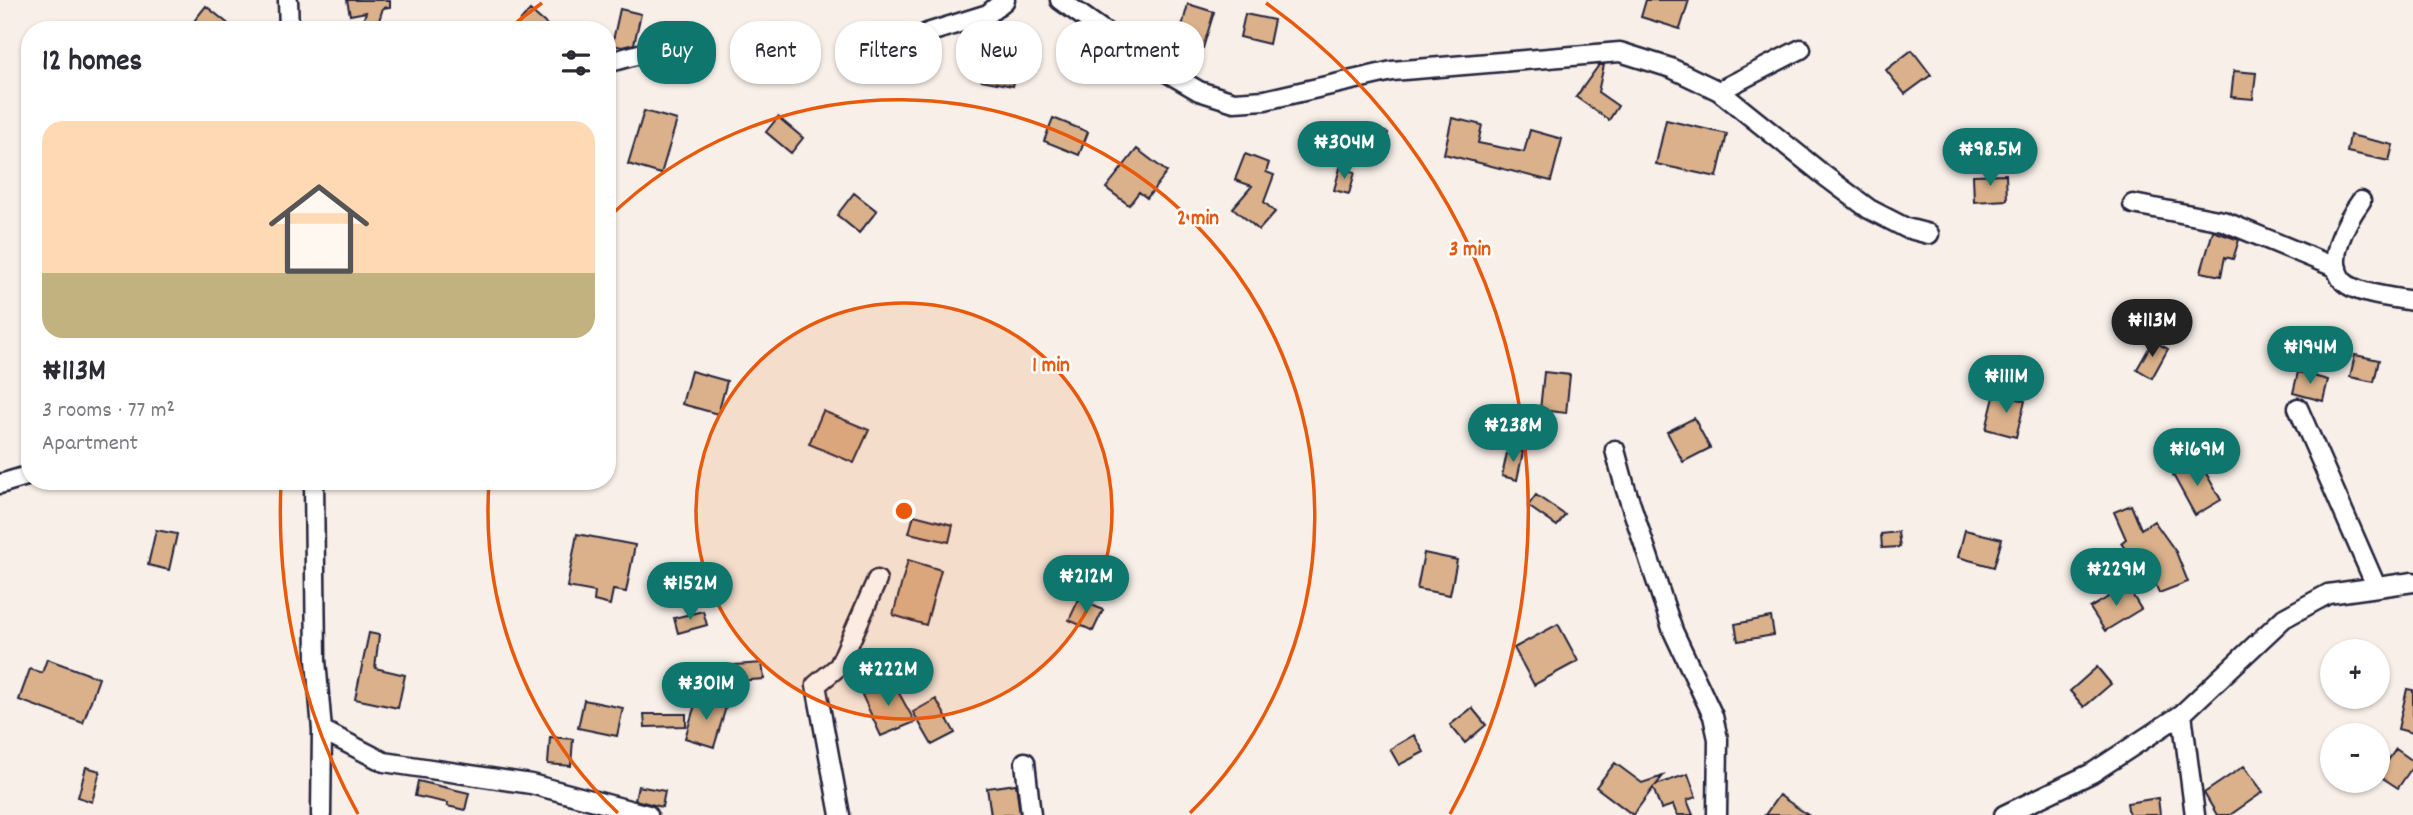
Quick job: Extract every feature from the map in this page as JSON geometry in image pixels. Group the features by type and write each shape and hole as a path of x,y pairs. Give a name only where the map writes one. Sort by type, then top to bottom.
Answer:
{"street":[{"path":"288,0 289,21"},
{"path":"942,28 988,14 1005,0"},
{"path":"1060,0 1139,56 1199,92 1234,102 1265,100 1392,71 1620,52 1671,68 1719,91 1869,209 1906,228 1929,234"},
{"path":"1719,91 1801,49"},
{"path":"616,60 637,54"},
{"path":"2361,201 2348,219 2337,251 2337,268 2344,282 2362,290 2413,301"},
{"path":"2133,204 2223,220 2337,268"},
{"path":"2298,408 2376,586"},
{"path":"1615,450 1673,631 1713,716 1718,739 1717,815"},
{"path":"0,484 21,478"},
{"path":"314,490 316,660 322,730 321,815"},
{"path":"840,815 816,685 839,666 877,580"},
{"path":"2004,815 2092,773 2182,714 2284,618 2328,594 2413,582"},
{"path":"2182,714 2195,815"},
{"path":"322,730 384,762 531,785 649,815"},
{"path":"1025,762 1031,815"}],"building":[{"path":"347,0 390,0 390,7 383,8 379,21 363,21 366,12 350,15"},
{"path":"1646,0 1689,0 1680,29 1641,17"},
{"path":"1188,4 1214,12 1204,45 1204,21 1183,21"},
{"path":"206,6 225,21 194,21"},
{"path":"620,9 641,14 637,21 634,44 616,46"},
{"path":"530,10 543,21 521,21"},
{"path":"1245,14 1274,20 1269,44 1240,37"},
{"path":"1912,50 1931,75 1905,94 1886,70"},
{"path":"1599,65 1604,65 1598,92 1618,106 1609,120 1576,97"},
{"path":"2234,71 2256,73 2253,99 2231,97"},
{"path":"644,111 677,120 661,174 628,164"},
{"path":"778,117 803,138 791,153 766,132"},
{"path":"1053,118 1088,132 1079,155 1044,141"},
{"path":"1452,118 1482,125 1478,143 1524,152 1530,130 1562,139 1551,181 1444,154"},
{"path":"1666,120 1727,134 1717,177 1656,164"},
{"path":"1362,125 1388,133 1379,163 1353,154"},
{"path":"2350,135 2393,145 2389,161 2347,152"},
{"path":"1137,149 1167,172 1147,198 1139,192 1129,205 1106,188"},
{"path":"1245,154 1269,163 1266,172 1274,175 1264,202 1275,212 1259,230 1233,208 1252,186 1235,180"},
{"path":"1340,168 1355,172 1349,194 1334,190"},
{"path":"2006,174 2007,200 1974,202 1973,175"},
{"path":"854,193 877,211 859,233 837,215"},
{"path":"2213,231 2239,240 2233,259 2225,257 2221,276 2201,272"},
{"path":"2153,341 2168,349 2152,378 2137,369"},
{"path":"2355,355 2379,360 2374,382 2350,377"},
{"path":"691,371 727,381 718,414 682,404"},
{"path":"1544,372 1570,375 1566,413 1540,410"},
{"path":"2298,372 2328,380 2323,401 2293,393"},
{"path":"1995,393 2025,401 2016,437 1986,429"},
{"path":"823,411 869,430 854,463 809,444"},
{"path":"1694,418 1710,448 1683,462 1667,432"},
{"path":"1508,448 1523,452 1517,480 1502,476"},
{"path":"2199,461 2221,500 2195,515 2173,475"},
{"path":"1536,495 1565,515 1557,526 1528,506"},
{"path":"2131,505 2141,529 2154,521 2176,552 2188,582 2159,593 2147,562 2138,568 2121,543 2126,539 2114,512"},
{"path":"914,515 953,525 949,542 909,533"},
{"path":"156,530 177,534 169,570 148,565"},
{"path":"1965,530 2002,539 1994,567 1958,557"},
{"path":"1898,532 1900,547 1882,548 1881,534"},
{"path":"577,534 635,545 626,592 613,590 610,605 594,601 595,592 567,587"},
{"path":"1424,553 1457,560 1450,595 1417,589"},
{"path":"908,560 941,570 926,625 893,615"},
{"path":"2127,586 2141,609 2105,631 2090,608"},
{"path":"1079,599 1103,610 1093,631 1069,620"},
{"path":"703,611 707,625 678,633 674,618"},
{"path":"1771,617 1774,635 1738,641 1735,624"},
{"path":"1558,624 1578,661 1534,685 1514,648"},
{"path":"369,633 379,635 375,668 405,675 398,708 355,699"},
{"path":"47,659 99,678 83,723 19,700 30,669 42,673"},
{"path":"762,663 764,679 737,681 735,665"},
{"path":"2097,667 2111,684 2084,707 2070,691"},
{"path":"891,679 915,722 881,736 862,695"},
{"path":"2407,689 2413,690 2413,733 2398,729"},
{"path":"697,698 726,707 714,747 685,738"},
{"path":"936,699 955,733 932,745 913,712"},
{"path":"584,700 623,708 617,736 578,728"},
{"path":"1472,708 1486,725 1465,743 1450,725"},
{"path":"644,714 686,714 686,726 645,727"},
{"path":"1414,735 1424,752 1399,765 1390,749"},
{"path":"550,737 573,739 571,766 548,764"},
{"path":"2396,749 2413,761 2413,766 2398,788 2390,783 2390,758"},
{"path":"1615,763 1642,783 1663,776 1656,785 1688,774 1696,797 1687,800 1693,815 1677,815 1673,805 1661,809 1653,788 1633,815 1596,787"},
{"path":"2244,766 2263,792 2230,815 2217,815 2204,793"},
{"path":"86,767 100,771 92,802 78,797"},
{"path":"418,781 469,793 465,810 447,806 448,803 415,796"},
{"path":"1016,784 1020,815 991,815 987,788"},
{"path":"638,786 665,791 662,807 635,800"},
{"path":"1779,795 1808,815 1765,815"},
{"path":"2158,798 2160,815 2129,815 2127,803"}]}
